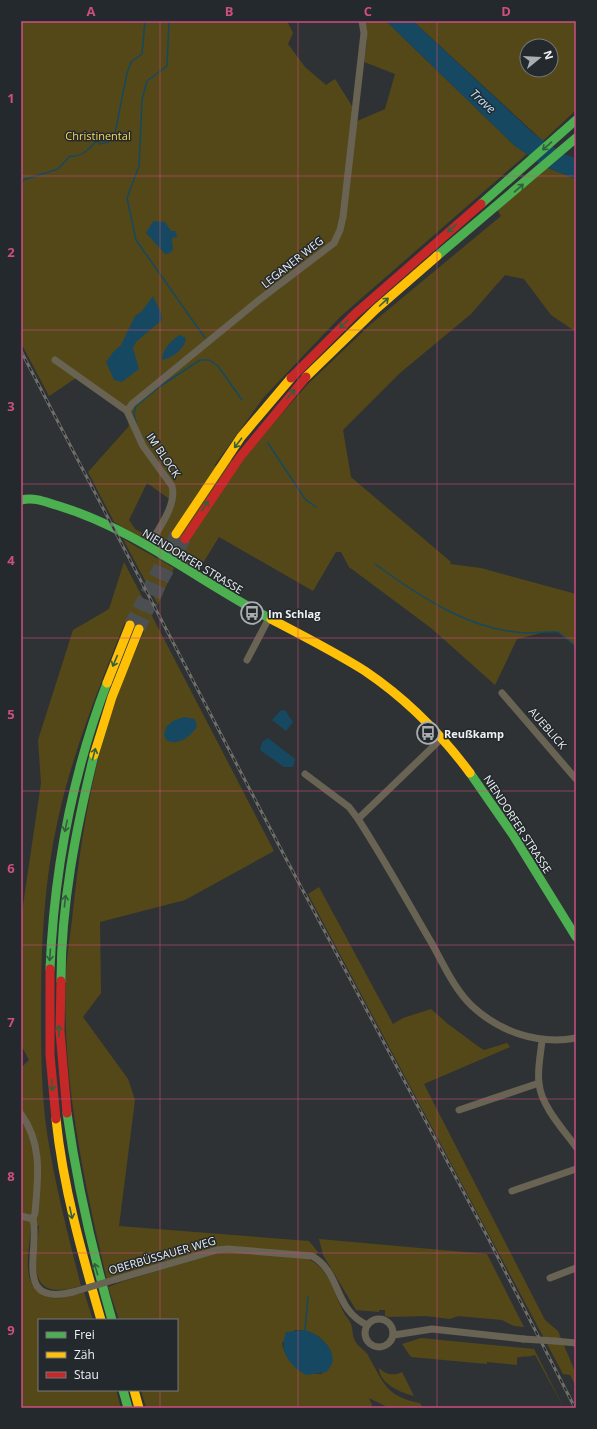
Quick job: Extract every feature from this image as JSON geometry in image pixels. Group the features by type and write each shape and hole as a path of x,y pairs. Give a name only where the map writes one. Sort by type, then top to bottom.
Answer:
{"main road":[{"path":"176,534 228,455 285,384 341,326 576,120"},
{"path":"185,539 236,461 294,391 348,334 391,295 490,213 576,138"},
{"name":"NIENDORFER STRASSE","path":"21,500 33,498 92,518 109,526 148,547 238,602 332,650 381,683 409,706 441,739 492,802 576,937"},
{"path":"101,1319 72,1214 57,1137 48,1030 50,960 57,880 74,788 107,680 134,627 99,737 84,792 67,881 60,961 59,1030 62,1084 68,1136 82,1212 112,1319"},
{"path":"123,1391 128,1408"},
{"path":"134,1391 140,1408"}],"street":[{"name":"LEGANER WEG","path":"127,411 132,404 259,300 334,243 340,230 342,217 364,34 362,21"},
{"path":"55,360 127,411"},
{"name":"IM BLOCK","path":"127,411 143,446 168,480 173,493 171,504 148,547"},
{"path":"247,660 269,618"},
{"name":"AUEBLICK","path":"502,693 576,779"},
{"path":"358,819 441,739"},
{"path":"304,774 349,807 358,819 462,994 476,1009 507,1030 542,1040 576,1038"},
{"path":"542,1040 539,1083 546,1104 576,1147"},
{"path":"459,1110 539,1083"},
{"path":"21,1114 31,1131 38,1158 35,1213 33,1219 21,1216"},
{"path":"512,1191 576,1169"},
{"name":"OBERBÜSSAUER WEG","path":"33,1219 32,1271 35,1283 42,1291 52,1295 73,1292 217,1250 228,1249 312,1256 319,1260 328,1271 347,1310 358,1320 367,1325"},
{"path":"550,1278 576,1268"},
{"path":"376,1319 383,1319 391,1325 394,1335 386,1346 379,1347 373,1346 366,1338 365,1331 367,1325 376,1319"},
{"path":"394,1335 432,1328 523,1339 576,1343"}],"green space":[{"name":"Christinental","path":"21,21 287,21 293,33 288,44 305,67 326,85 335,79 352,106 355,122 385,109 395,74 364,62 367,41 365,21 386,21 515,146 527,154 341,316 264,397 214,466 244,456 308,384 372,323 501,216 495,206 543,166 576,179 576,332 551,315 524,279 505,275 471,314 400,373 343,430 351,477 451,562 450,564 481,568 576,594 576,647 558,632 545,632 517,639 495,685 431,628 349,567 341,552 336,552 313,591 219,537 198,571 114,522 88,472 129,426 127,417 117,402 79,376 49,396 21,343","holes":["147,483 175,503 155,540 135,529 129,520"]},
{"path":"413,21 576,21 576,110 543,141"},
{"path":"123,539 174,568 158,605"},
{"path":"124,562 274,851 185,900 100,922 101,993 83,1017 128,1079 135,1100 119,1226 309,1241 318,1252 316,1254 226,1248 107,1280 90,1205 76,1128 67,1051 65,1012 66,974 78,868 93,782 103,740 112,712 144,631 125,622 87,719 64,794 53,842 44,912 41,983 41,1038 42,1085 45,1117 58,1191 81,1286 63,1290 50,1289 42,1284 38,1277 36,1266 39,1226 30,1224 28,1261 30,1279 34,1287 42,1295 61,1298 84,1292 93,1319 38,1319 38,1391 116,1391 121,1408 21,1408 21,1068 29,1060 21,1045 21,919 41,783 38,740 73,630 109,609"},
{"path":"319,887 393,1024 403,1018 431,1009 448,1024 484,1050 507,1043 510,1047 424,1084 545,1320 558,1331 576,1374 576,1386 570,1375 563,1374 308,894"},
{"path":"319,1239 487,1254 524,1327 514,1326 502,1320 458,1316 450,1319 426,1316 390,1317 385,1316 385,1310 379,1310 379,1312 356,1310 323,1255"},
{"path":"230,1252 306,1258 314,1262 325,1273 344,1313 351,1324 355,1342 368,1355 383,1382 393,1393 400,1397 420,1403 423,1408 389,1408 369,1398 372,1405 371,1408 146,1408 141,1391 178,1391 178,1319 119,1319 108,1287 214,1254","holes":["295,1330 307,1331 324,1341 331,1351 322,1374 308,1372 296,1366 284,1350 282,1343"]},
{"path":"421,1338 534,1349 564,1408 535,1355 517,1358 517,1365 487,1362 487,1364 411,1357 402,1344"},
{"path":"379,1368 390,1374 402,1372 414,1396 403,1393 387,1383 380,1374"}],"water":[{"name":"Trave","path":"386,21 413,21 534,134 563,154 576,158 576,179 543,166 515,146"},
{"path":"153,221 165,222 171,231 176,231 177,237 172,238 173,250 168,254 165,254 146,233"},
{"path":"153,296 161,313 162,320 136,342 133,348 139,369 122,382 114,380 106,362 114,351 121,345 135,316 142,311"},
{"path":"180,335 186,338 181,349 174,355 162,360 162,356 168,345"},
{"path":"285,710 293,722 286,731 272,720 280,711"},
{"path":"184,717 195,719 197,726 195,730 188,737 180,741 171,742 166,740 164,735 166,727 173,721"},
{"path":"268,738 295,759 293,767 284,767 260,750 262,742"},
{"path":"305,1330 318,1336 324,1341 332,1353 333,1359 331,1366 326,1372 306,1375 294,1367 287,1357 284,1345 286,1332"}],"waterway":[{"path":"21,187 23,180 58,169 70,156 77,156 81,154 91,147 96,141 100,144 108,142 115,133 127,73 131,62 142,54 145,21"},
{"path":"169,21 167,66 147,81 142,100 139,166 127,198 136,240 205,338"},
{"path":"136,423 134,414 136,406 159,387 200,360 209,360 218,366 242,400"},
{"path":"268,443 305,499 316,507"},
{"path":"375,564 409,588 446,610 465,619 506,631 527,633 558,632 576,646"},
{"path":"305,1330 308,1297"}],"tunnel":[{"path":"130,625 176,534"},
{"path":"139,629 162,581 185,539"}],"railway":[{"path":"21,351 284,855 487,1236 575,1408"}],"traffic: fast":[{"path":"481,204 576,120"},
{"path":"437,256 576,138"},
{"path":"21,500 31,499 45,502 88,516 142,543 271,619"},
{"path":"50,969 56,895 67,823 84,753 107,683"},
{"path":"61,981 64,924 71,867 81,811 94,755"},
{"path":"470,773 513,835 576,937"},
{"path":"67,1113 75,1166 86,1217 112,1319"},
{"path":"123,1391 128,1408"}],"traffic: slow":[{"path":"306,377 376,309 437,256"},
{"path":"176,534 241,437 291,378"},
{"path":"271,619 342,657 380,682 408,705 435,731 470,773"},
{"path":"107,683 130,625"},
{"path":"94,755 112,697 139,629"},
{"path":"56,1119 68,1195 101,1319"},
{"path":"134,1391 139,1408"}],"traffic: jam":[{"path":"291,378 355,314 481,204"},
{"path":"185,539 240,457 306,377"},
{"path":"50,969 50,1055 56,1119"},
{"path":"61,981 60,1031 67,1113"}],"place":[{"name":"Im Schlag","path":"252,613"},
{"name":"Reußkamp","path":"428,733"}]}
